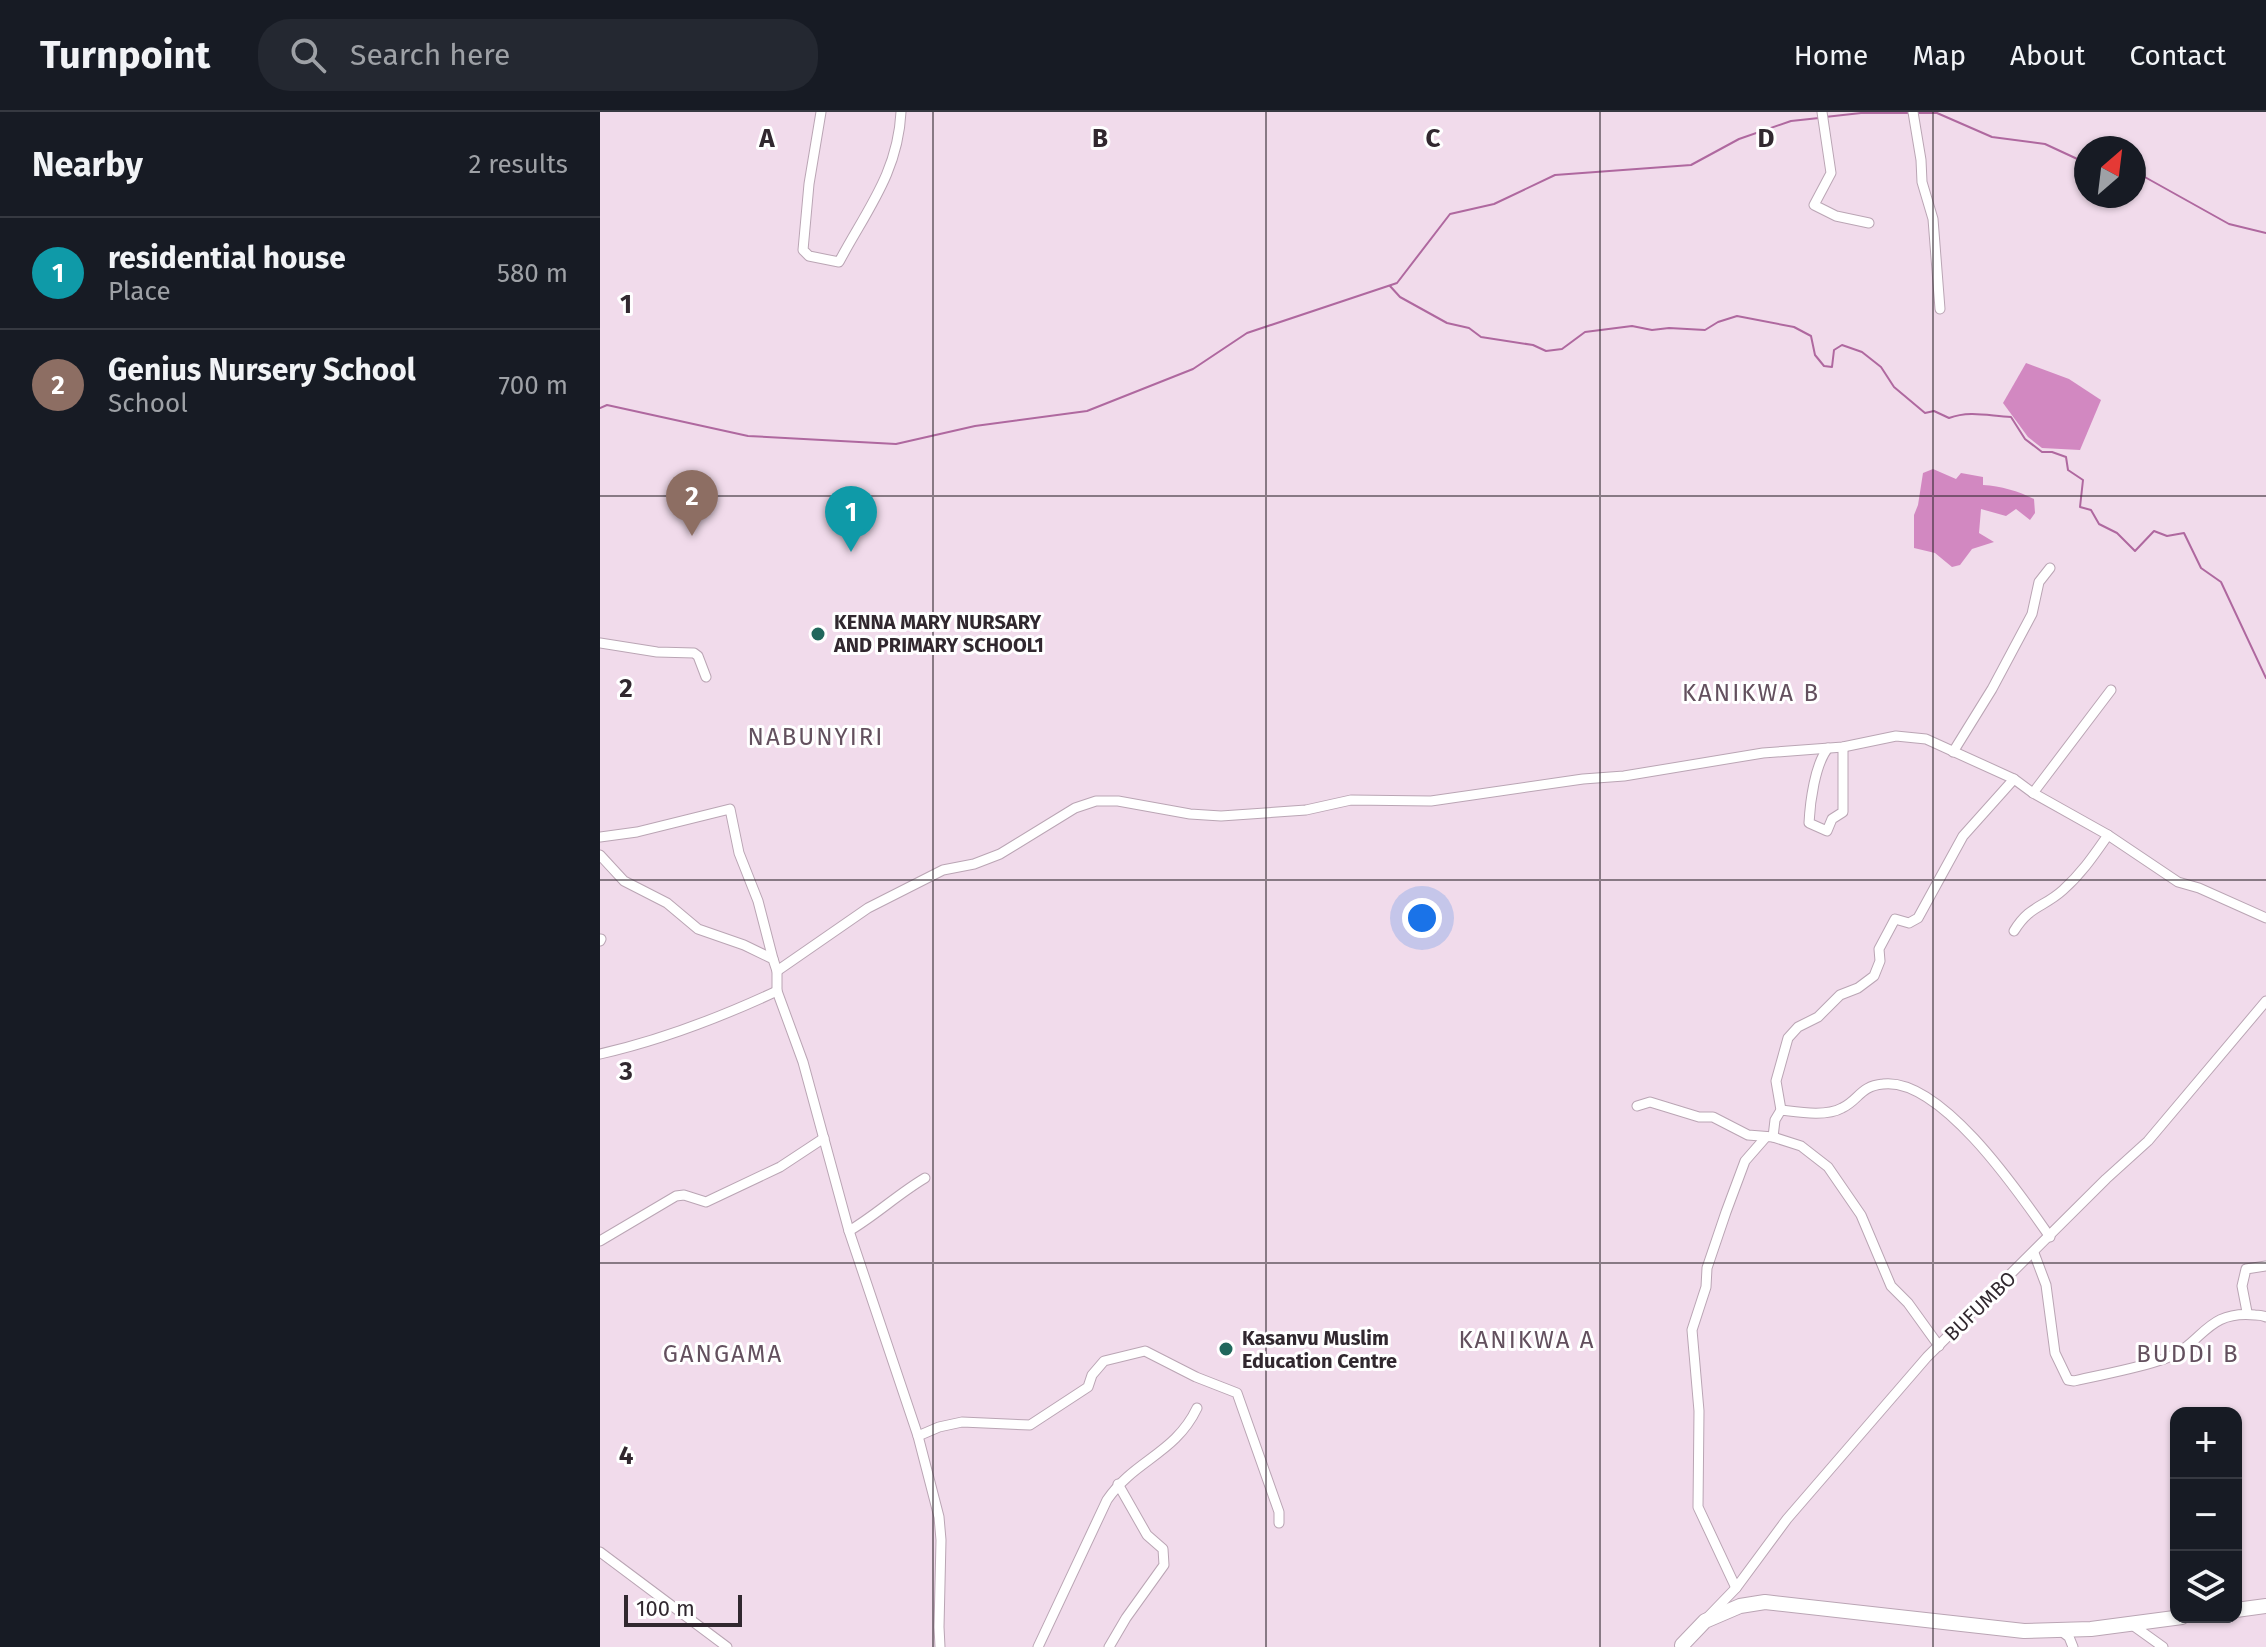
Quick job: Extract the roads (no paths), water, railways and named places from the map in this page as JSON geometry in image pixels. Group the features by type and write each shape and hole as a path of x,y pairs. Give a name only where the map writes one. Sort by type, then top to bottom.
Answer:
{"street":[{"path":"821,112 803,250 809,256 839,262 875,201 890,168 898,145 901,112"},
{"path":"1822,112 1831,173 1814,205 1836,216 1869,223"},
{"path":"1914,115 1922,182 1933,219 1940,309"},
{"path":"1953,752 1992,689 2032,614 2039,582 2050,568"},
{"path":"600,643 668,653 694,653 706,677"},
{"path":"2033,793 2111,690"},
{"path":"777,971 868,908 943,870 974,864 1000,854 1075,808 1096,801 1118,801 1190,814 1221,816 1306,810 1351,800 1431,801 1635,774 1763,753 1843,747 1881,738 1909,736 1926,739 2014,779 2108,835 2178,882 2266,918"},
{"path":"1828,748 1822,755 1810,790 1809,823 1827,831 1832,819 1843,812 1843,747"},
{"path":"1736,1588 1698,1507 1699,1411 1692,1330 1706,1287 1707,1268 1726,1212 1745,1161 1769,1137 1781,1110 1776,1081 1792,1033 1818,1017 1840,995 1858,988 1874,976 1880,961 1879,949 1889,927 1895,919 1909,923 1918,918 1963,836 2014,779"},
{"path":"600,837 637,832 730,809 739,853 758,901 777,971 777,991 803,1062 849,1231 918,1436 939,1517 940,1647"},
{"path":"2014,931 2029,912 2061,892 2088,866 2108,835"},
{"path":"600,855 624,881 667,903 698,929 773,959"},
{"path":"600,1054 674,1035 777,991"},
{"name":"BUFUMBO","path":"1705,1621 1736,1588 1787,1519 1939,1346 2148,1141 2266,1001"},
{"path":"1781,1110 1824,1112 1841,1109 1867,1086 1887,1083 1928,1096 1985,1148 2050,1237"},
{"path":"1637,1106 1650,1102 1699,1117 1713,1117 1748,1135 1801,1146 1828,1167 1861,1215 1891,1286 1908,1303 1939,1346"},
{"path":"600,1241 676,1196 684,1195 706,1202 735,1190 780,1167 824,1138"},
{"path":"849,1231 872,1218 898,1194 925,1178"},
{"path":"2034,1253 2046,1285 2055,1353 2068,1380 2166,1358 2183,1349 2215,1321 2247,1312 2266,1317"},
{"path":"2247,1312 2242,1286 2246,1269 2266,1266"},
{"path":"918,1436 962,1422 1030,1425 1088,1387 1092,1375 1104,1361 1145,1351 1196,1377 1237,1393 1279,1512 1279,1523"},
{"path":"1038,1647 1107,1500 1118,1484 1137,1467 1170,1446 1184,1431 1197,1408"},
{"path":"1109,1647 1164,1565 1166,1557 1163,1549 1147,1535 1118,1484"},
{"path":"600,1552 727,1647"},
{"path":"1681,1646 1705,1621 1740,1606 1765,1602 2024,1631 2091,1629 2170,1619"},
{"path":"2242,1609 2266,1606"},
{"path":"2131,1624 2163,1647"},
{"path":"2057,1629 2069,1637 2073,1647"}],"waterway":[{"path":"1825,117 1911,113"},
{"path":"1917,113 1937,113 1992,137 2045,144 2074,157"},
{"path":"600,408 607,405 748,436 896,444 975,426 1087,411 1193,369 1247,333 1397,283 1450,214 1494,204 1555,175 1691,165 1739,139 1791,121 1819,118"},
{"path":"2146,178 2229,224 2266,233"},
{"path":"1390,286 1400,297 1447,323 1469,328 1481,337 1533,345 1546,351 1562,349 1585,332 1632,326 1652,330 1705,330 1737,316 1794,327 1811,336 1815,355 1824,366 1832,367 1834,350 1842,345 1862,352 1881,367 1894,387 1925,413 1934,411 1949,418 1972,414 2011,417 2025,439 2042,452 2066,457 2068,470 2083,480 2080,507 2091,510 2099,524 2117,533 2135,551 2154,531 2167,536 2184,533 2201,568 2221,582 2266,678"}],"place":[{"name":"Genius Nursery School","path":"692,536"},
{"name":"residential house","path":"851,552"},
{"name":"KENNA MARY NURSARY AND PRIMARY SCHOOL1","path":"818,634"},
{"name":"Kasanvu Muslim Education Centre","path":"1226,1349"}],"district":[{"name":"KANIKWA B","path":"1751,693"},
{"name":"NABUNYIRI","path":"816,737"},
{"name":"KANIKWA A","path":"1527,1340"},
{"name":"GANGAMA","path":"723,1354"},
{"name":"BUDDI B","path":"2188,1354"}]}
